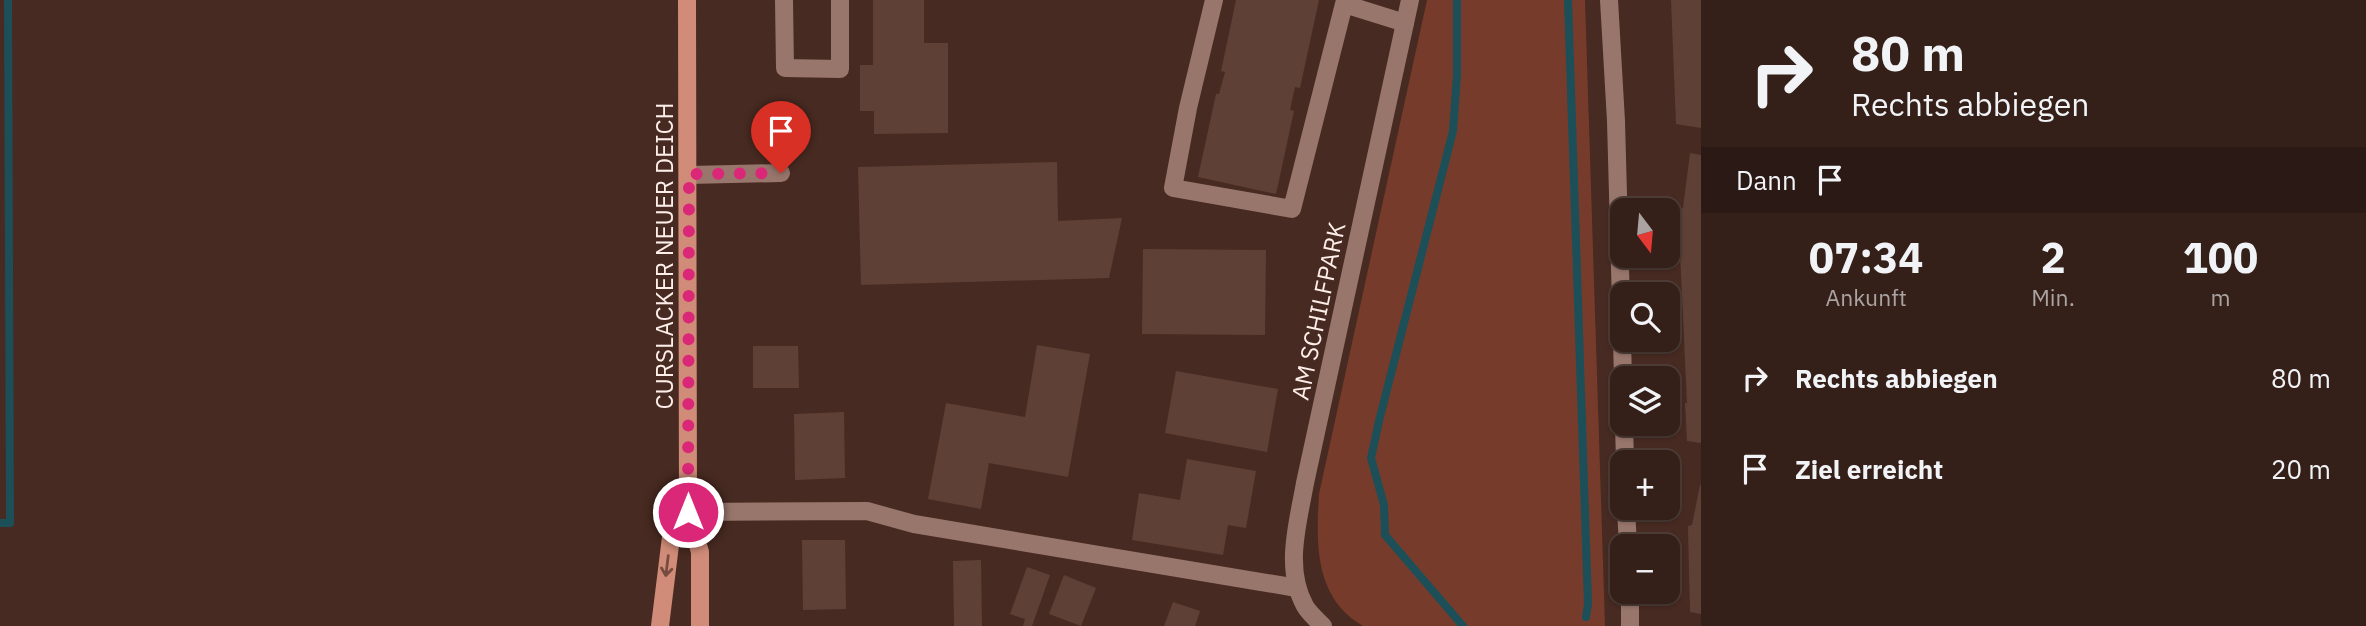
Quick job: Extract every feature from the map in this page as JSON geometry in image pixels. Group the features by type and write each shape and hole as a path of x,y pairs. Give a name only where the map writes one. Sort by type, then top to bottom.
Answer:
{"main road":[{"name":"CURSLACKER NEUER DEICH","path":"687,0 688,512 700,552 700,626"},
{"path":"660,626 672,529 688,512"}],"street":[{"path":"783,0 785,68 840,69 841,0"},
{"path":"1214,0 1188,108 1173,188 1292,209 1344,4 1405,23"},
{"name":"AM SCHILFPARK","path":"1323,626 1307,608 1297,588 1293,556 1305,483 1410,0"},
{"path":"1609,0 1616,121 1623,366"},
{"path":"689,174 781,173"},
{"path":"688,512 867,512 914,524 1297,588"},
{"path":"1630,604 1630,626"}],"shaded area":[{"path":"1427,0 1585,0 1605,626 1363,626 1335,600 1322,568 1318,531 1319,494"}],"building":[{"path":"873,0 924,0 924,43 948,43 948,133 874,134 874,111 860,111 860,65 873,65"},
{"path":"1236,0 1319,0 1300,88 1295,87 1290,110 1294,111 1276,194 1198,177 1216,94 1219,94 1225,72 1221,71"},
{"path":"1671,0 1701,0 1701,128 1676,124"},
{"path":"1690,153 1701,155 1701,443 1687,441 1680,252 1680,209 1683,208"},
{"path":"1057,162 1058,221 1122,218 1109,278 861,285 858,167"},
{"path":"1143,249 1266,250 1265,335 1142,334"},
{"path":"1037,345 1090,354 1068,477 989,463 981,509 928,499 946,403 1025,417"},
{"path":"753,346 798,346 799,388 753,388"},
{"path":"1176,371 1278,389 1267,452 1165,433"},
{"path":"844,412 845,478 795,480 794,414"},
{"path":"1187,459 1256,471 1246,528 1228,525 1223,555 1132,540 1139,493 1180,500"},
{"path":"1700,485 1701,614 1690,612 1688,526 1692,525"},
{"path":"802,540 845,540 846,609 803,610"},
{"path":"981,560 982,626 954,626 953,561"},
{"path":"1027,567 1050,575 1032,626 1023,626 1025,619 1010,614"},
{"path":"1064,575 1096,588 1081,626 1049,614"},
{"path":"1173,602 1200,611 1195,626 1164,626"}],"waterway":[{"path":"0,523 10,523 8,0"},
{"path":"1457,0 1457,75 1453,131 1371,458 1384,505 1385,535 1463,626"},
{"path":"1568,0 1588,604 1586,617"}],"route":[{"path":"688,512 689,174 781,173"}]}
